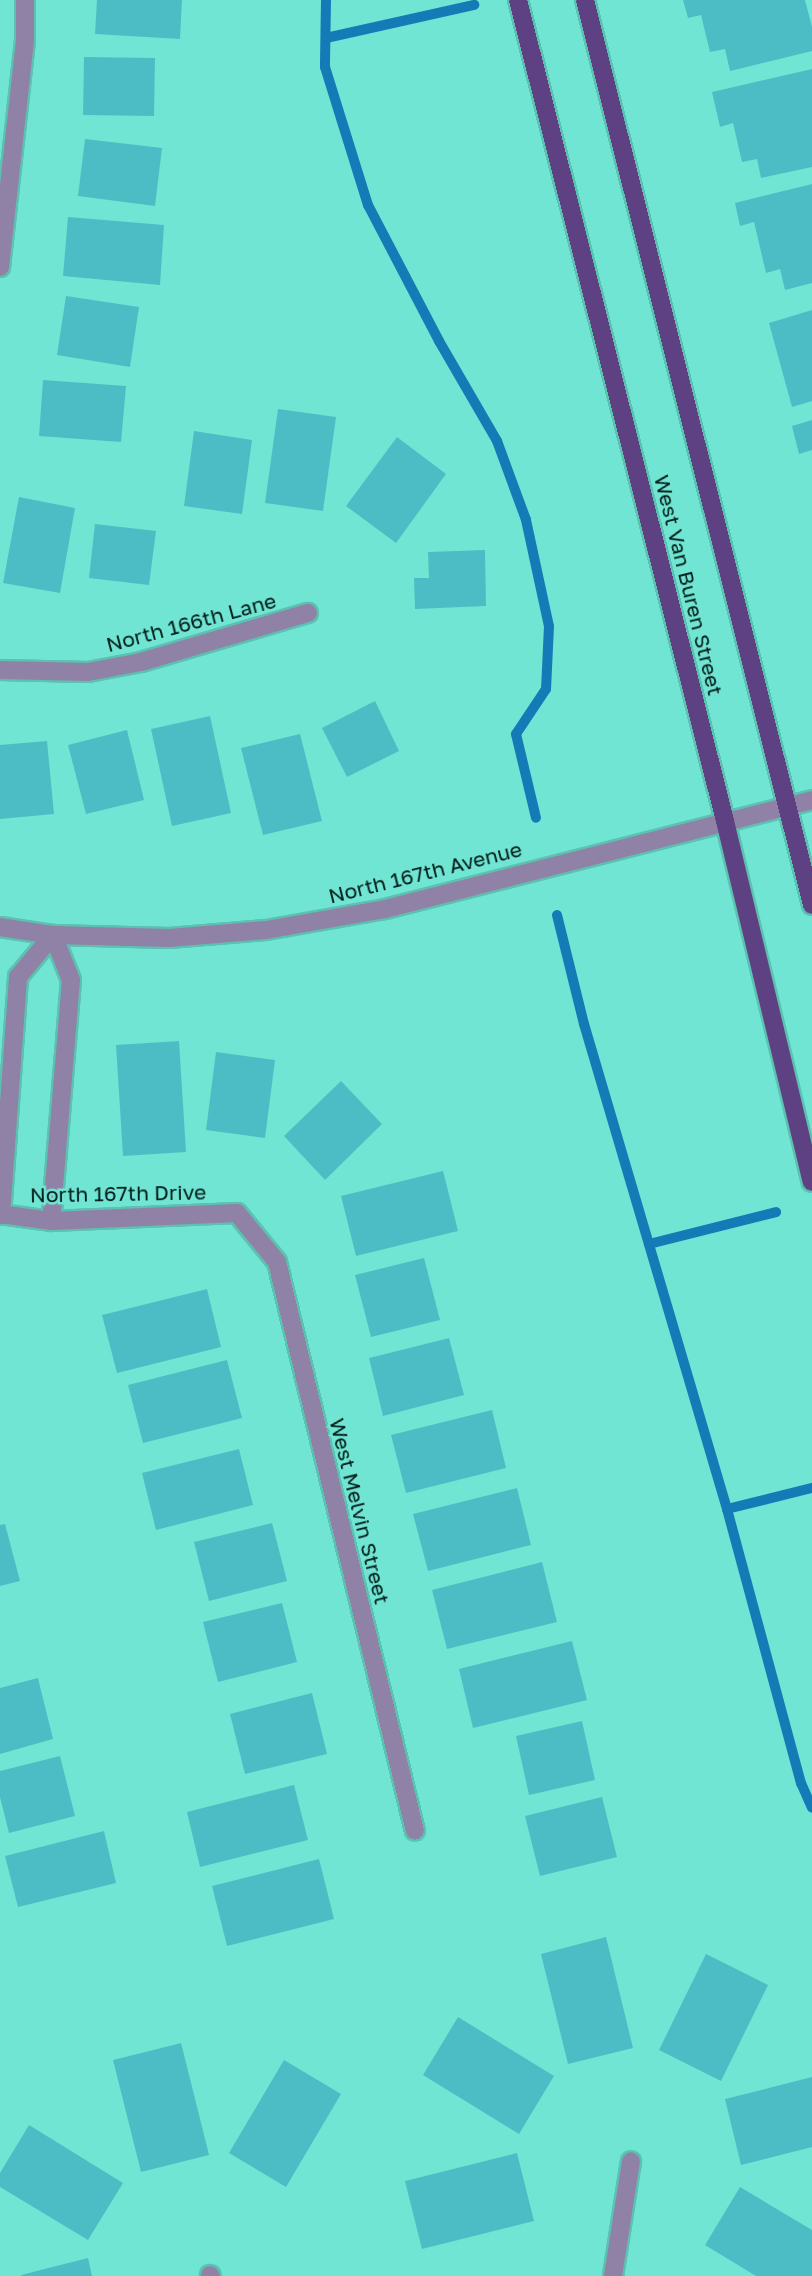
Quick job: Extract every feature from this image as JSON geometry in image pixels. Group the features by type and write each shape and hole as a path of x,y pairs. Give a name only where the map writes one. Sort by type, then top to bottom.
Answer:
{"main road":[{"name":"West Van Buren Street","path":"518,0 725,821 812,1182"},
{"name":"West Van Buren Street","path":"585,0 812,905"}],"street":[{"path":"0,267 25,39 25,0"},
{"name":"North 166th Lane","path":"0,670 88,672 141,662 308,613"},
{"name":"North 167th Avenue","path":"0,927 53,935 169,938 266,930 385,909 812,800"},
{"path":"1,1215 18,976 53,935 71,980 51,1221"},
{"name":"North 167th Drive","path":"1,1215 51,1221 237,1213"},
{"name":"West Melvin Street","path":"237,1213 277,1262 415,1831"},
{"path":"613,2276 631,2161"}],"building":[{"path":"97,0 182,0 180,39 95,34"},
{"path":"683,0 805,0 812,27 812,51 730,71 725,49 710,52 701,15 688,18"},
{"path":"84,57 155,58 154,116 83,115"},
{"path":"812,69 812,167 761,178 757,159 742,162 733,123 720,127 712,92"},
{"path":"85,139 162,148 155,206 78,196"},
{"path":"812,184 812,283 785,290 780,269 766,273 754,222 740,226 735,203"},
{"path":"68,217 164,225 160,285 63,276"},
{"path":"66,296 139,307 130,367 57,355"},
{"path":"812,310 812,401 792,407 769,323"},
{"path":"43,380 126,386 121,442 39,436"},
{"path":"278,409 336,417 323,511 265,503"},
{"path":"812,420 812,450 799,454 792,426"},
{"path":"194,431 252,440 242,514 184,506"},
{"path":"397,437 446,474 396,543 346,506"},
{"path":"19,497 75,508 60,593 3,583"},
{"path":"95,524 156,531 149,585 89,578"},
{"path":"485,550 486,606 415,609 414,578 429,578 428,552"},
{"path":"375,701 399,751 347,777 322,728"},
{"path":"210,716 231,813 172,826 151,729"},
{"path":"127,730 144,800 86,814 68,745"},
{"path":"300,734 322,821 263,835 241,748"},
{"path":"47,741 54,814 0,819 0,745"},
{"path":"179,1041 186,1152 123,1156 116,1045"},
{"path":"216,1052 275,1060 265,1138 206,1130"},
{"path":"341,1081 382,1124 325,1180 284,1136"},
{"path":"443,1171 458,1231 356,1256 341,1196"},
{"path":"424,1258 440,1320 371,1337 355,1275"},
{"path":"207,1289 221,1347 117,1373 102,1315"},
{"path":"449,1338 464,1395 383,1416 369,1358"},
{"path":"227,1360 242,1418 143,1443 128,1385"},
{"path":"492,1410 506,1468 406,1493 391,1435"},
{"path":"239,1449 253,1505 156,1530 142,1473"},
{"path":"517,1488 531,1545 428,1571 413,1514"},
{"path":"272,1523 287,1581 209,1601 194,1542"},
{"path":"5,1524 20,1581 0,1586 0,1525"},
{"path":"542,1562 557,1622 447,1649 432,1590"},
{"path":"282,1603 297,1662 218,1682 203,1622"},
{"path":"572,1641 587,1700 473,1728 459,1669"},
{"path":"38,1678 53,1739 0,1754 0,1688"},
{"path":"312,1693 327,1754 245,1774 230,1714"},
{"path":"582,1721 595,1780 529,1795 516,1736"},
{"path":"60,1756 75,1816 9,1833 0,1797 0,1771"},
{"path":"294,1785 308,1840 200,1867 187,1812"},
{"path":"602,1797 617,1857 540,1876 525,1816"},
{"path":"104,1831 116,1883 18,1907 5,1856"},
{"path":"319,1859 334,1919 227,1946 212,1886"},
{"path":"606,1937 633,2048 568,2064 541,1954"},
{"path":"706,1954 768,1985 721,2081 659,2050"},
{"path":"458,2017 554,2076 519,2134 423,2075"},
{"path":"181,2043 209,2155 141,2172 113,2060"},
{"path":"284,2060 341,2094 286,2187 229,2153"},
{"path":"812,2077 812,2147 741,2165 725,2099"},
{"path":"29,2125 123,2183 88,2240 0,2187 0,2173"},
{"path":"517,2153 534,2221 422,2249 405,2181"},
{"path":"740,2187 812,2230 812,2276 756,2276 705,2245"},
{"path":"88,2258 92,2276 21,2275"}],"waterway":[{"path":"326,0 325,67 368,205 439,341 497,441 526,520 549,626 546,689 516,734 536,818"},
{"path":"326,38 474,5"},
{"path":"557,915 584,1024 727,1509 801,1783 812,1808"},
{"path":"649,1244 776,1212"},
{"path":"727,1509 812,1488"}]}
